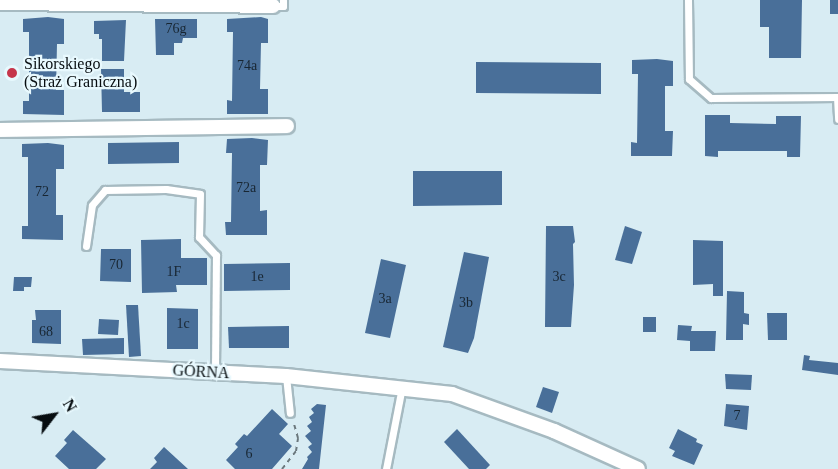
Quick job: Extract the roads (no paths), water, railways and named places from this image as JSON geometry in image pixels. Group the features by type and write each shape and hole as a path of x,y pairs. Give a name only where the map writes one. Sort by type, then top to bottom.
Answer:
{"street":[{"path":"0,3 278,3"},
{"path":"0,130 287,126"},
{"name":"GÓRNA","path":"0,361 286,376 452,394 493,407 638,469"}],"lane":[{"path":"688,0 689,80 711,98 838,97 838,119"},
{"path":"86,246 92,205 105,190 166,189 200,194 199,237 216,255 215,374"},
{"path":"286,376 290,413"},
{"path":"386,469 402,387"}],"place":[{"name":"Sikorskiego (Straż Graniczna)","path":"12,73"}]}
